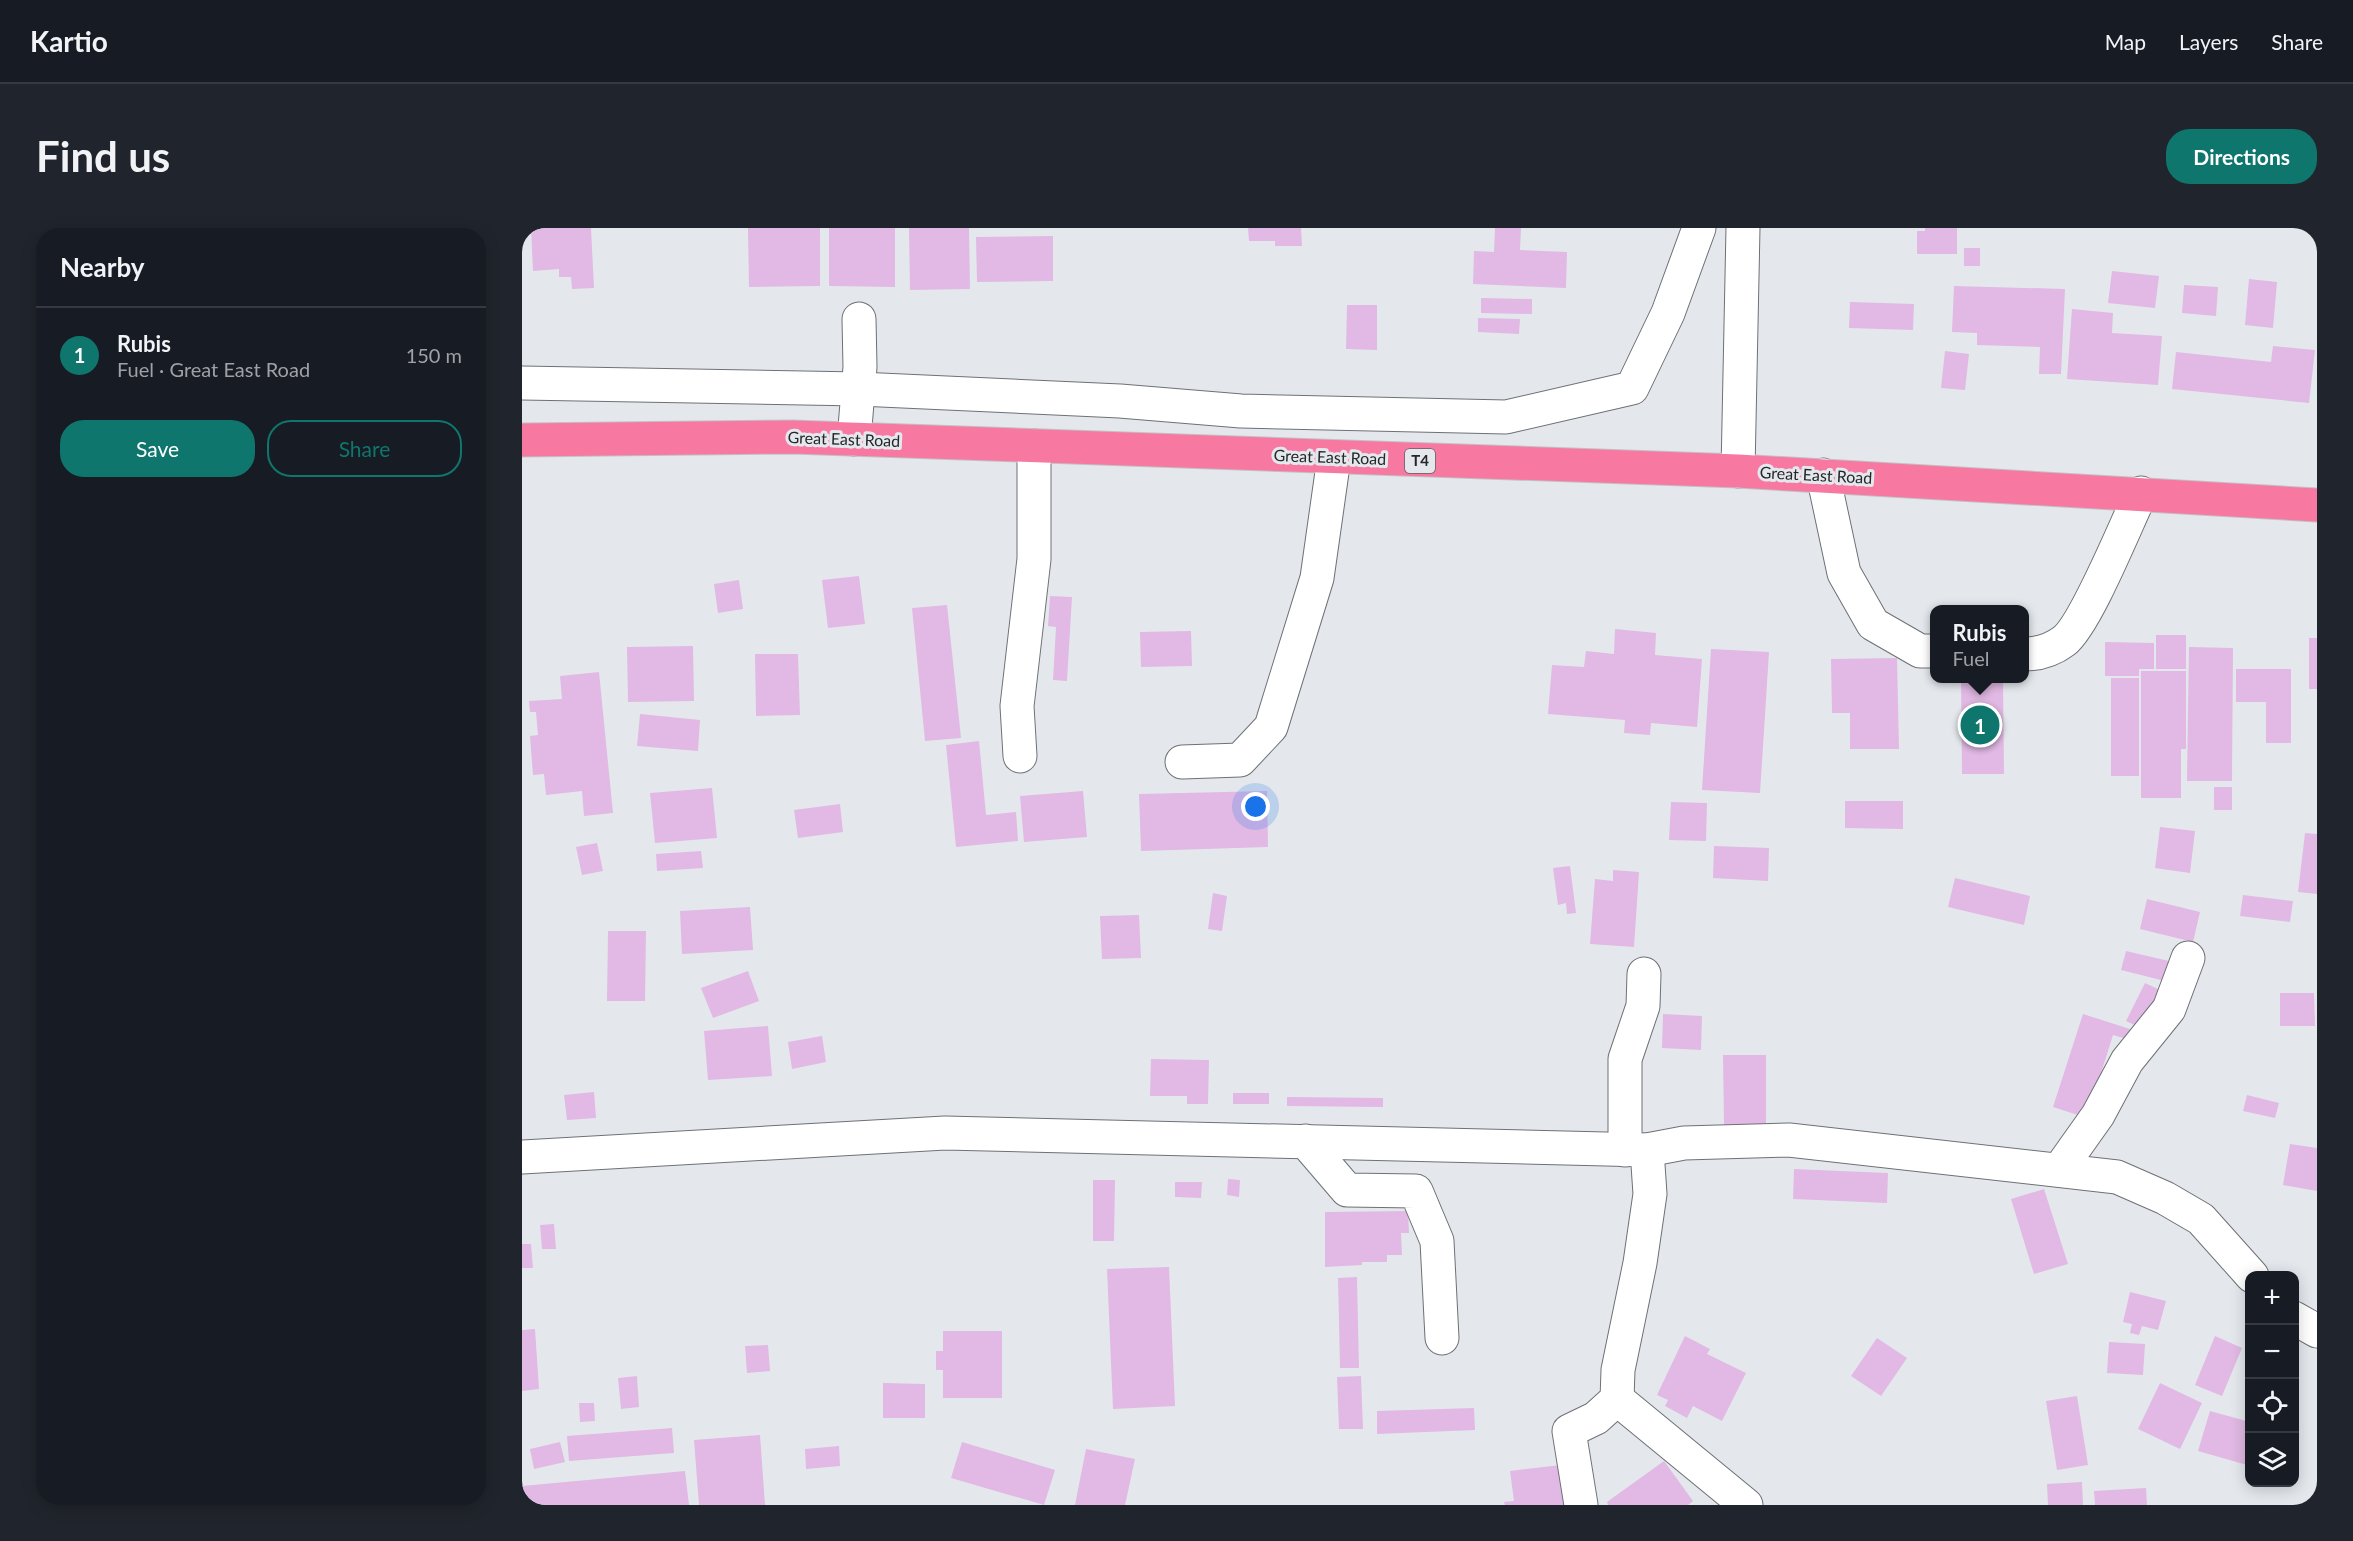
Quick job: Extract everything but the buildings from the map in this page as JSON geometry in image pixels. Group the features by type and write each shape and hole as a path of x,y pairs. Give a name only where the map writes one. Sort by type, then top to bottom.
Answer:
{"highway":[{"name":"Great East Road","path":"522,440 793,437 1738,471 2317,505"}],"street":[{"path":"522,383 859,389 1119,401 1241,411 1506,417 1632,388 1668,313 1699,228"},
{"path":"1738,471 1743,228"},
{"path":"854,439 859,389 859,319"},
{"path":"1020,756 1017,706 1034,559 1034,446"},
{"path":"1182,762 1240,760 1271,728 1317,578 1335,458"},
{"path":"1823,475 1844,573 1873,624 1920,651 1930,651"},
{"path":"2029,654 2039,654 2065,640 2088,606 2140,493"},
{"path":"2059,1170 2098,1115 2127,1060 2169,1009 2188,958"},
{"path":"1581,1505 1569,1431 1596,1418 1617,1399 1618,1370 1640,1263 1650,1194 1636,1150 1625,1059 1643,1006 1644,974"},
{"path":"522,1157 945,1133 1636,1150 1684,1143 1789,1140 2117,1177 2165,1198 2201,1219 2248,1271"},
{"path":"1305,1141 1347,1190 1416,1191 1437,1241 1442,1338"},
{"path":"2299,1320 2317,1331"},
{"path":"1617,1399 1746,1505"}],"place":[{"name":"Rubis","path":"1980,725"}]}
